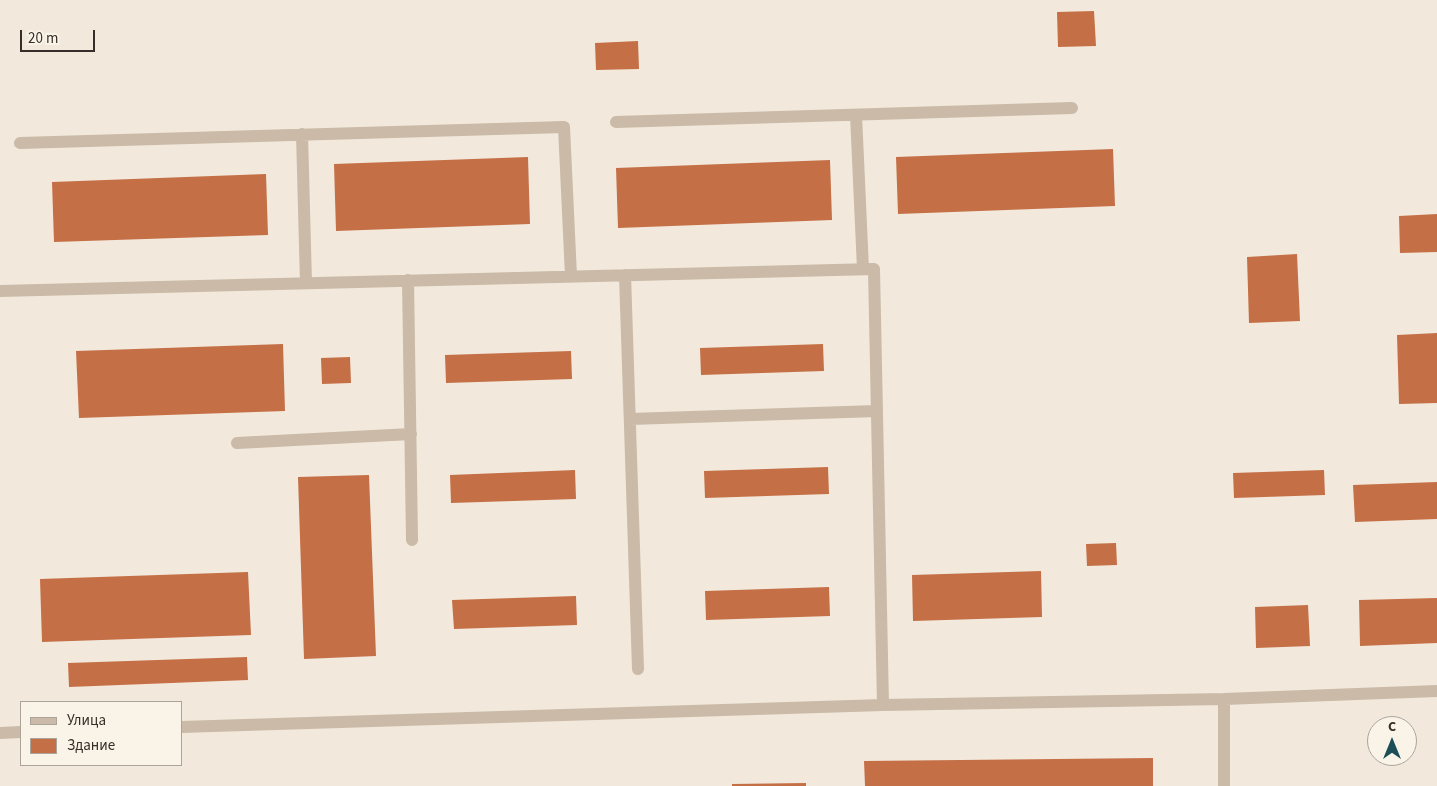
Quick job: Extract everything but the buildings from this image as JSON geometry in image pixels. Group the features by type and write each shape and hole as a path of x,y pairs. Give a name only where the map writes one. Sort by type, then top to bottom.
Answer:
{"lane":[{"path":"616,122 1072,108"},
{"path":"856,115 863,269"},
{"path":"20,143 564,127 571,276"},
{"path":"302,134 306,283"},
{"path":"0,291 874,269 883,705"},
{"path":"625,275 638,669"},
{"path":"408,280 412,540"},
{"path":"630,420 877,411"},
{"path":"236,443 411,434"},
{"path":"182,727 883,705 1224,699 1437,691"},
{"path":"1224,699 1224,786"},
{"path":"0,733 20,732"}]}
